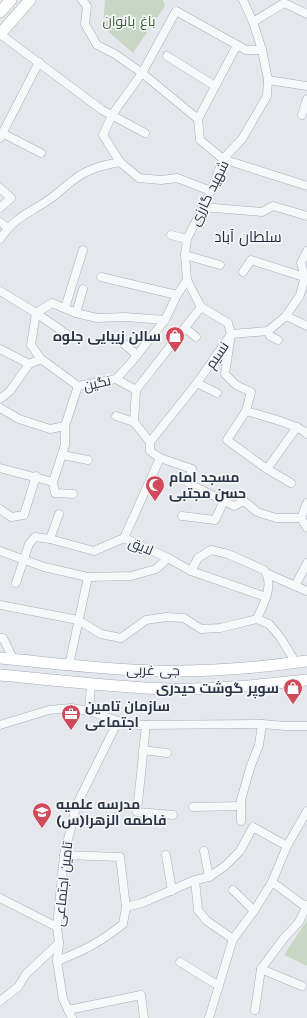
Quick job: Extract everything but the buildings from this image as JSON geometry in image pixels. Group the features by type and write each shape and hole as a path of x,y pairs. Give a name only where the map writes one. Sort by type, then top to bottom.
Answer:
{"main road":[{"path":"0,12 11,0"},
{"path":"0,34 30,0"},
{"name":"جی غربی","path":"0,658 101,668 159,671 226,669 302,662"},
{"name":"جی غربی","path":"0,675 91,684 168,689 208,688 307,680"}],"street":[{"path":"82,0 87,6 85,24 96,45 115,54 142,73 198,119"},
{"name":"شهید گارزی","path":"200,307 186,280 185,255 187,239 224,160 242,139 267,96 268,80 262,50 253,22 243,0"},
{"path":"253,22 284,2 307,14"},
{"path":"210,191 176,178 161,180 139,178 120,162 103,135 112,115 142,73 176,11 246,50 262,50"},
{"path":"0,34 102,110 145,133"},
{"path":"237,45 198,119 200,140 224,160 307,186"},
{"path":"167,56 215,86"},
{"path":"38,62 1,135 41,153"},
{"path":"268,80 307,86"},
{"path":"302,115 307,99"},
{"path":"0,239 8,228 19,218 48,201 78,176 100,166 120,162"},
{"path":"0,188 11,198 0,208"},
{"path":"202,207 262,212 273,206 307,216"},
{"path":"0,222 8,228"},
{"path":"171,235 187,239"},
{"path":"65,308 83,250"},
{"path":"278,340 270,336 268,331 286,316 300,295 306,277 300,263 307,251"},
{"path":"185,255 220,265"},
{"path":"243,272 251,260 306,277"},
{"path":"101,278 177,295"},
{"name":"نگین","path":"53,482 65,445 65,426 78,386 116,379 138,355 165,320 186,280"},
{"path":"76,313 83,289"},
{"path":"0,290 68,335"},
{"path":"36,313 52,303 76,313 97,318 125,317 165,320"},
{"path":"291,483 267,469 227,440 246,411 251,392 236,385 225,374 231,334 228,322 200,307 136,390 134,422 160,458 192,469 188,483 234,506 244,501 257,512 276,518 301,518"},
{"path":"36,313 32,345 41,359 78,386"},
{"path":"286,316 307,326"},
{"path":"185,328 196,338"},
{"name":"نسیم","path":"150,446 231,334 268,331"},
{"path":"123,343 138,355"},
{"path":"0,349 29,364"},
{"path":"0,399 10,391 29,364 41,359"},
{"path":"116,379 136,390"},
{"path":"197,383 217,393"},
{"path":"0,408 19,419 50,429 65,426"},
{"path":"246,411 297,427 307,434"},
{"path":"116,416 134,422"},
{"path":"267,469 297,427"},
{"path":"62,455 88,460"},
{"path":"124,538 160,458"},
{"path":"0,468 36,476 53,482 55,493 73,494"},
{"path":"0,509 11,517 24,515 36,476"},
{"path":"182,516 215,520 224,501"},
{"path":"301,518 307,503"},
{"path":"50,539 59,514"},
{"path":"301,518 307,528"},
{"name":"لایق","path":"24,558 29,544 35,537 50,539 94,551 124,538 168,558 191,571 266,597"},
{"path":"191,571 198,558 212,550 228,554 247,562 264,570 268,574 307,591"},
{"path":"0,551 24,558 44,567 88,577 131,576 156,569 168,558"},
{"path":"16,583 24,558"},
{"path":"295,586 307,563"},
{"path":"257,620 266,597 269,581 268,574"},
{"path":"69,665 88,577"},
{"path":"0,605 78,620 101,634 121,638 146,620 166,617 184,618 202,629 220,628 257,620 269,624 302,662"},
{"path":"0,638 3,638 13,659"},
{"path":"89,711 91,684"},
{"path":"0,725 49,710 71,708 89,711 118,721 139,725 262,724 307,726"},
{"name":"تامین اجتماعی","path":"70,1014 63,999 57,961 59,942 57,927 64,855 77,804 118,721"},
{"path":"241,821 241,800 250,768 259,745 262,724"},
{"path":"146,725 137,812 173,815"},
{"path":"143,750 167,753"},
{"path":"193,806 241,806"},
{"path":"209,1018 233,939 254,911 272,882 287,846 306,814"},
{"path":"126,907 142,903 196,880 209,877 225,866 240,851 253,827 287,846"},
{"path":"204,851 209,877"},
{"path":"57,961 83,952 108,937 123,924 126,907 120,857 64,855"},
{"path":"166,855 172,891"},
{"path":"196,880 198,910 207,921 233,939"},
{"path":"255,1010 261,969 284,938 299,922 307,906 272,882"},
{"path":"233,890 254,911"},
{"path":"0,898 57,927"},
{"path":"0,1002 18,987 26,974 59,942"},
{"path":"180,962 219,986"},
{"path":"261,969 302,986"},
{"path":"70,1014 141,995 144,1018"}],"green space":[{"name":"باغ بانوان","path":"105,0 163,0 165,6 133,53 103,27"},
{"path":"307,920 307,966 284,955"}],"place":[{"name":"سالن زیبایی جلوه","path":"175,353"},
{"name":"مسجد امام حسن مجتبی","path":"155,502"},
{"name":"سوپر گوشت حیدری","path":"293,705"},
{"name":"سازمان تامین اجتماعی","path":"71,731"},
{"name":"مدرسه علمیه فاطمه الزهرا(س)","path":"42,829"}],"district":[{"name":"سلطان آباد","path":"248,237"}]}
